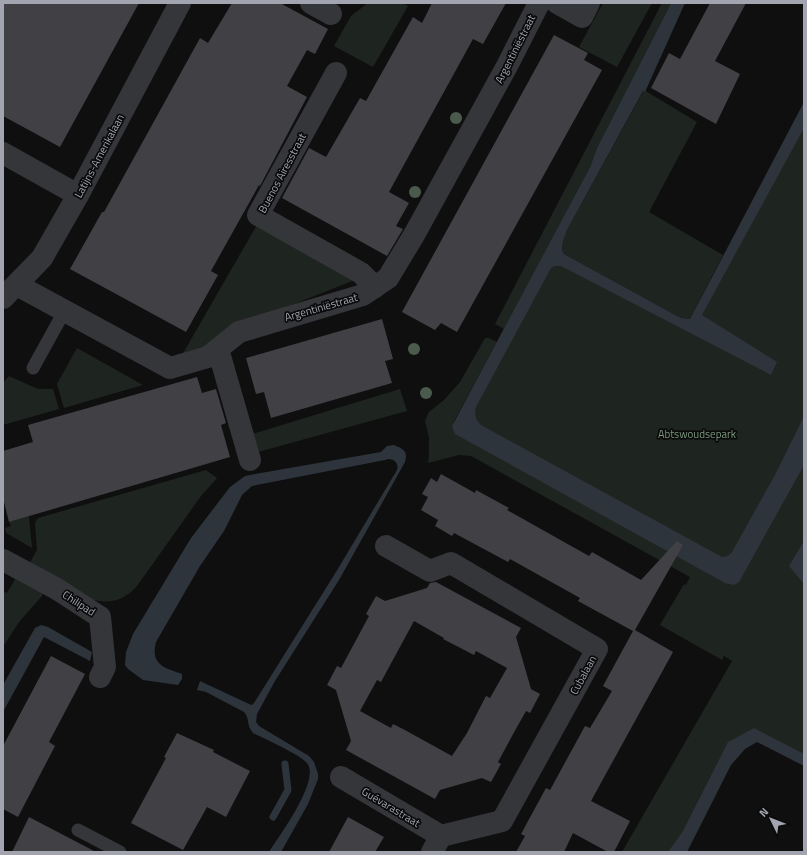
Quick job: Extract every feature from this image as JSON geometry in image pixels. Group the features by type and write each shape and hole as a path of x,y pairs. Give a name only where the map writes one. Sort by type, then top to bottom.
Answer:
{"street":[{"name":"Latijns-Amerikalaan","path":"10,292 42,258 78,195 180,3"},
{"path":"311,3 331,14"},
{"name":"Argentiniëstraat","path":"10,292 65,310 170,368 208,357 239,332 363,295 388,278 414,235 507,66 539,3"},
{"path":"557,3 582,16 589,3"},
{"name":"Buenos Airesstraat","path":"336,73 258,215 361,273 375,287"},
{"path":"3,153 78,195"},
{"path":"218,349 250,460"},
{"name":"Cubalaan","path":"386,546 430,571 451,563 597,649 502,820 436,844"},
{"name":"Chilipad","path":"3,560 57,589 100,618 106,667 100,677"},
{"name":"Guévarastraat","path":"341,777 436,844"}],"lane":[{"path":"33,368 65,310"},
{"path":"78,830 120,852"}],"green space":[{"path":"368,3 403,3 408,6 373,67 334,46 351,16"},
{"path":"603,3 652,3 617,67 579,47"},
{"path":"662,3 671,3 597,148 590,167 504,329 495,324"},
{"path":"644,90 697,122 649,212 723,255 690,319 681,318 564,254 562,248 567,230"},
{"name":"Abtswoudsepark","path":"804,117 804,762 755,736 738,745 677,852 622,852 732,661 724,656 722,660 660,625 684,584 686,585 690,577 471,456 459,455 428,463 429,438 425,421 429,412 444,400 460,382 485,338 489,338 497,342 453,423 461,424 549,257 690,328"},
{"path":"258,223 355,280 228,330 207,352 182,355"},
{"path":"77,348 143,385 64,408 57,384"},
{"path":"9,376 38,389 53,389 59,409 3,425 3,383"},
{"path":"400,389 407,411 258,452 252,434"},
{"path":"206,470 217,478 201,496 137,586 126,596 114,601 102,601 88,598 28,566 37,550 35,523 38,518"},
{"path":"29,516 32,548 6,533 5,528 11,526 9,522"},
{"path":"17,576 43,591 42,596 19,622 3,647 3,591 7,593"}],"shaded area":[{"path":"671,3 685,3 645,92 643,91 567,230 562,248 564,254 681,318 690,319 804,102 804,128 702,315 777,362 771,375 561,266 555,266 551,268 476,407 475,414 477,421 481,425 722,557 728,556 732,552 776,473 804,416 804,465 739,582 734,585 725,583 455,434 452,426 590,167 597,148"},
{"path":"394,445 404,451 406,456 405,462 339,580 275,681 257,714 256,722 259,726 309,756 314,762 318,774 318,779 308,804 281,852 269,852 297,808 304,794 310,771 307,763 290,751 253,733 249,727 246,714 244,712 206,692 197,690 200,681 249,704 252,705 254,703 336,572 397,470 396,462 388,459 252,486 242,495 224,531 200,566 156,642 155,656 157,661 170,670 182,674 182,679 178,685 143,680 125,665 126,652 133,634 191,538 230,487 245,476 381,452 387,446"},
{"path":"804,541 804,584 789,566"},
{"path":"41,625 48,627 92,652 90,661 44,637 3,712 3,685 35,628"},
{"path":"754,728 804,754 804,766 757,742 745,749 731,765 687,852 668,852 683,831 728,742"}],"building":[{"path":"3,3 139,3 60,147 3,116"},
{"path":"232,3 280,3 328,29 315,54 307,50 287,86 307,97 260,186 259,185 211,271 218,275 186,332 70,269 102,212 104,212 200,38 208,43"},
{"path":"432,3 506,3 483,44 473,39 389,192 409,203 396,226 403,229 387,256 282,198 309,148 326,157 360,98 366,101 413,17 422,23"},
{"path":"710,3 746,3 715,61 740,74 716,124 651,88 669,53 680,59"},
{"path":"554,35 588,53 584,60 602,70 457,332 441,323 435,330 402,312"},
{"path":"382,319 393,359 385,361 392,383 271,418 264,392 256,394 246,358"},
{"path":"197,377 202,393 216,389 226,423 221,425 230,457 9,522 3,498 3,451 33,442 28,425"},
{"path":"441,474 475,493 476,490 509,508 507,510 589,556 592,552 641,580 677,541 683,545 635,630 673,652 591,801 630,821 614,852 608,852 573,833 564,852 516,852 525,836 521,834 546,788 550,790 585,726 590,728 612,691 603,686 633,631 578,601 580,598 510,559 508,562 454,533 452,536 435,526 438,520 421,510 428,497 422,494 431,478 437,482"},
{"path":"436,582 521,628 516,637 531,689 540,694 530,713 526,711 512,736 498,762 501,764 491,782 482,778 440,790 435,799 346,750 351,741 336,690 327,685 337,666 341,668 369,616 366,614 376,596 385,601 427,588 430,583","holes":["414,621 444,638 443,639 474,655 476,651 507,668 490,698 486,696 467,733 452,756 393,724 391,728 360,711 377,680 381,682"]},
{"path":"51,656 85,674 49,742 55,746 18,817 3,809 3,746"},
{"path":"177,733 214,750 213,752 250,771 226,817 207,807 183,850 131,823 166,758 164,757"},
{"path":"29,817 96,852 12,852"},
{"path":"348,817 384,837 375,852 329,852"}],"waterway":[{"path":"273,817 288,790 285,764"}]}
